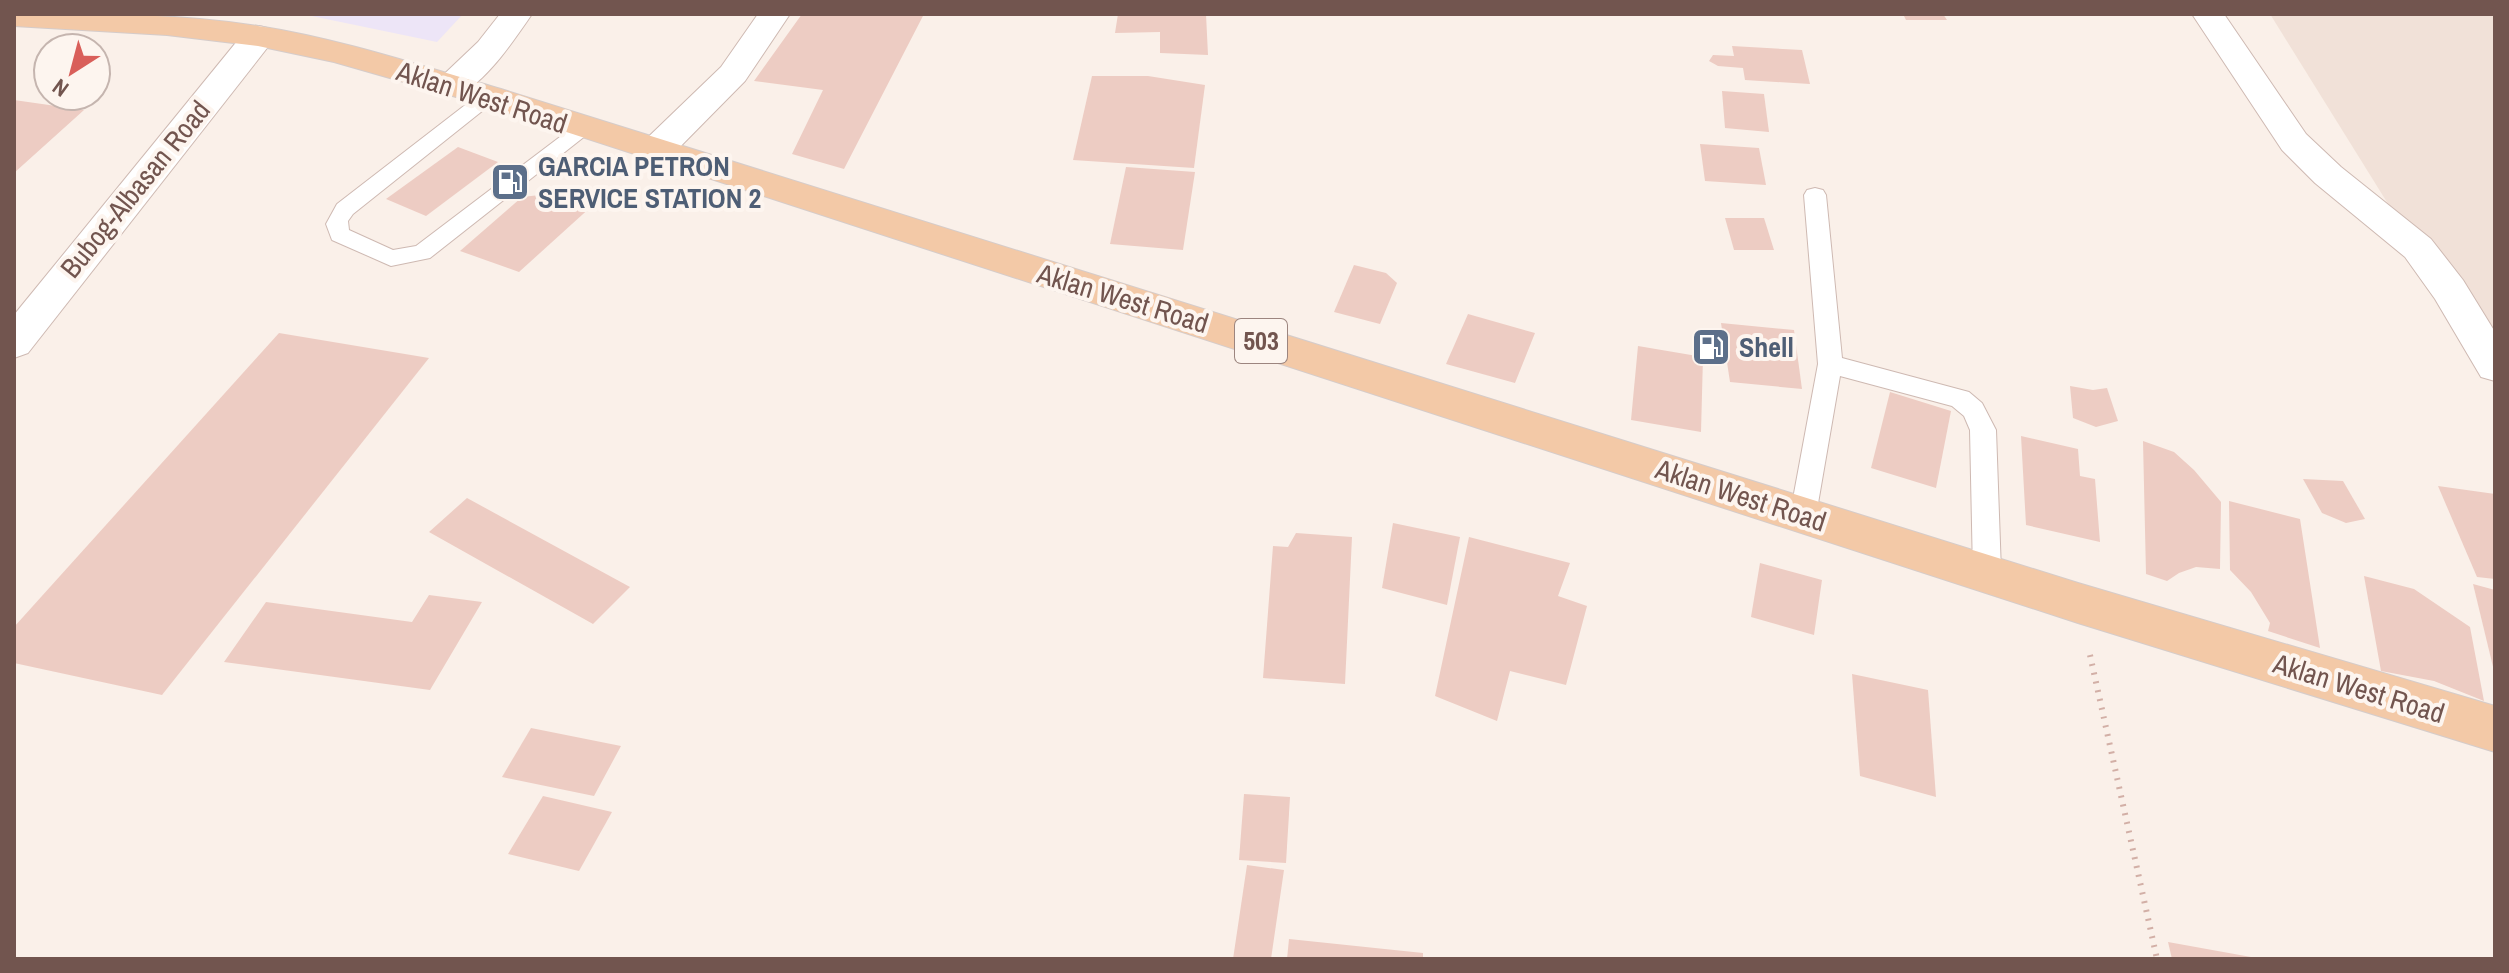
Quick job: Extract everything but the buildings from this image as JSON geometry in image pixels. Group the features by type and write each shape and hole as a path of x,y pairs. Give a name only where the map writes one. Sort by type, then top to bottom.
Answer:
{"main road":[{"name":"Aklan West Road","path":"14,16 151,19 259,36 352,56 2078,603 2495,729"}],"street":[{"path":"470,91 490,49 516,14"},
{"path":"655,151 733,74 774,14"},
{"path":"2208,14 2294,142 2328,175 2418,248 2449,290 2495,366"},
{"name":"Bubog-Albasan Road","path":"14,343 259,36"}],"lane":[{"path":"470,91 345,209 337,218 340,235 391,258 422,253 584,129"},
{"path":"1803,515 1830,364 1815,195"},
{"path":"1830,364 1960,399 1973,410 1983,430 1987,572"}],"path":[{"path":"2078,603 2157,959"}],"shaded area":[{"path":"302,14 463,14 437,42"},
{"path":"2270,14 2495,14 2495,376"}],"place":[{"name":"GARCIA PETRON SERVICE STATION 2","path":"510,182"},
{"name":"Shell","path":"1711,347"}]}
